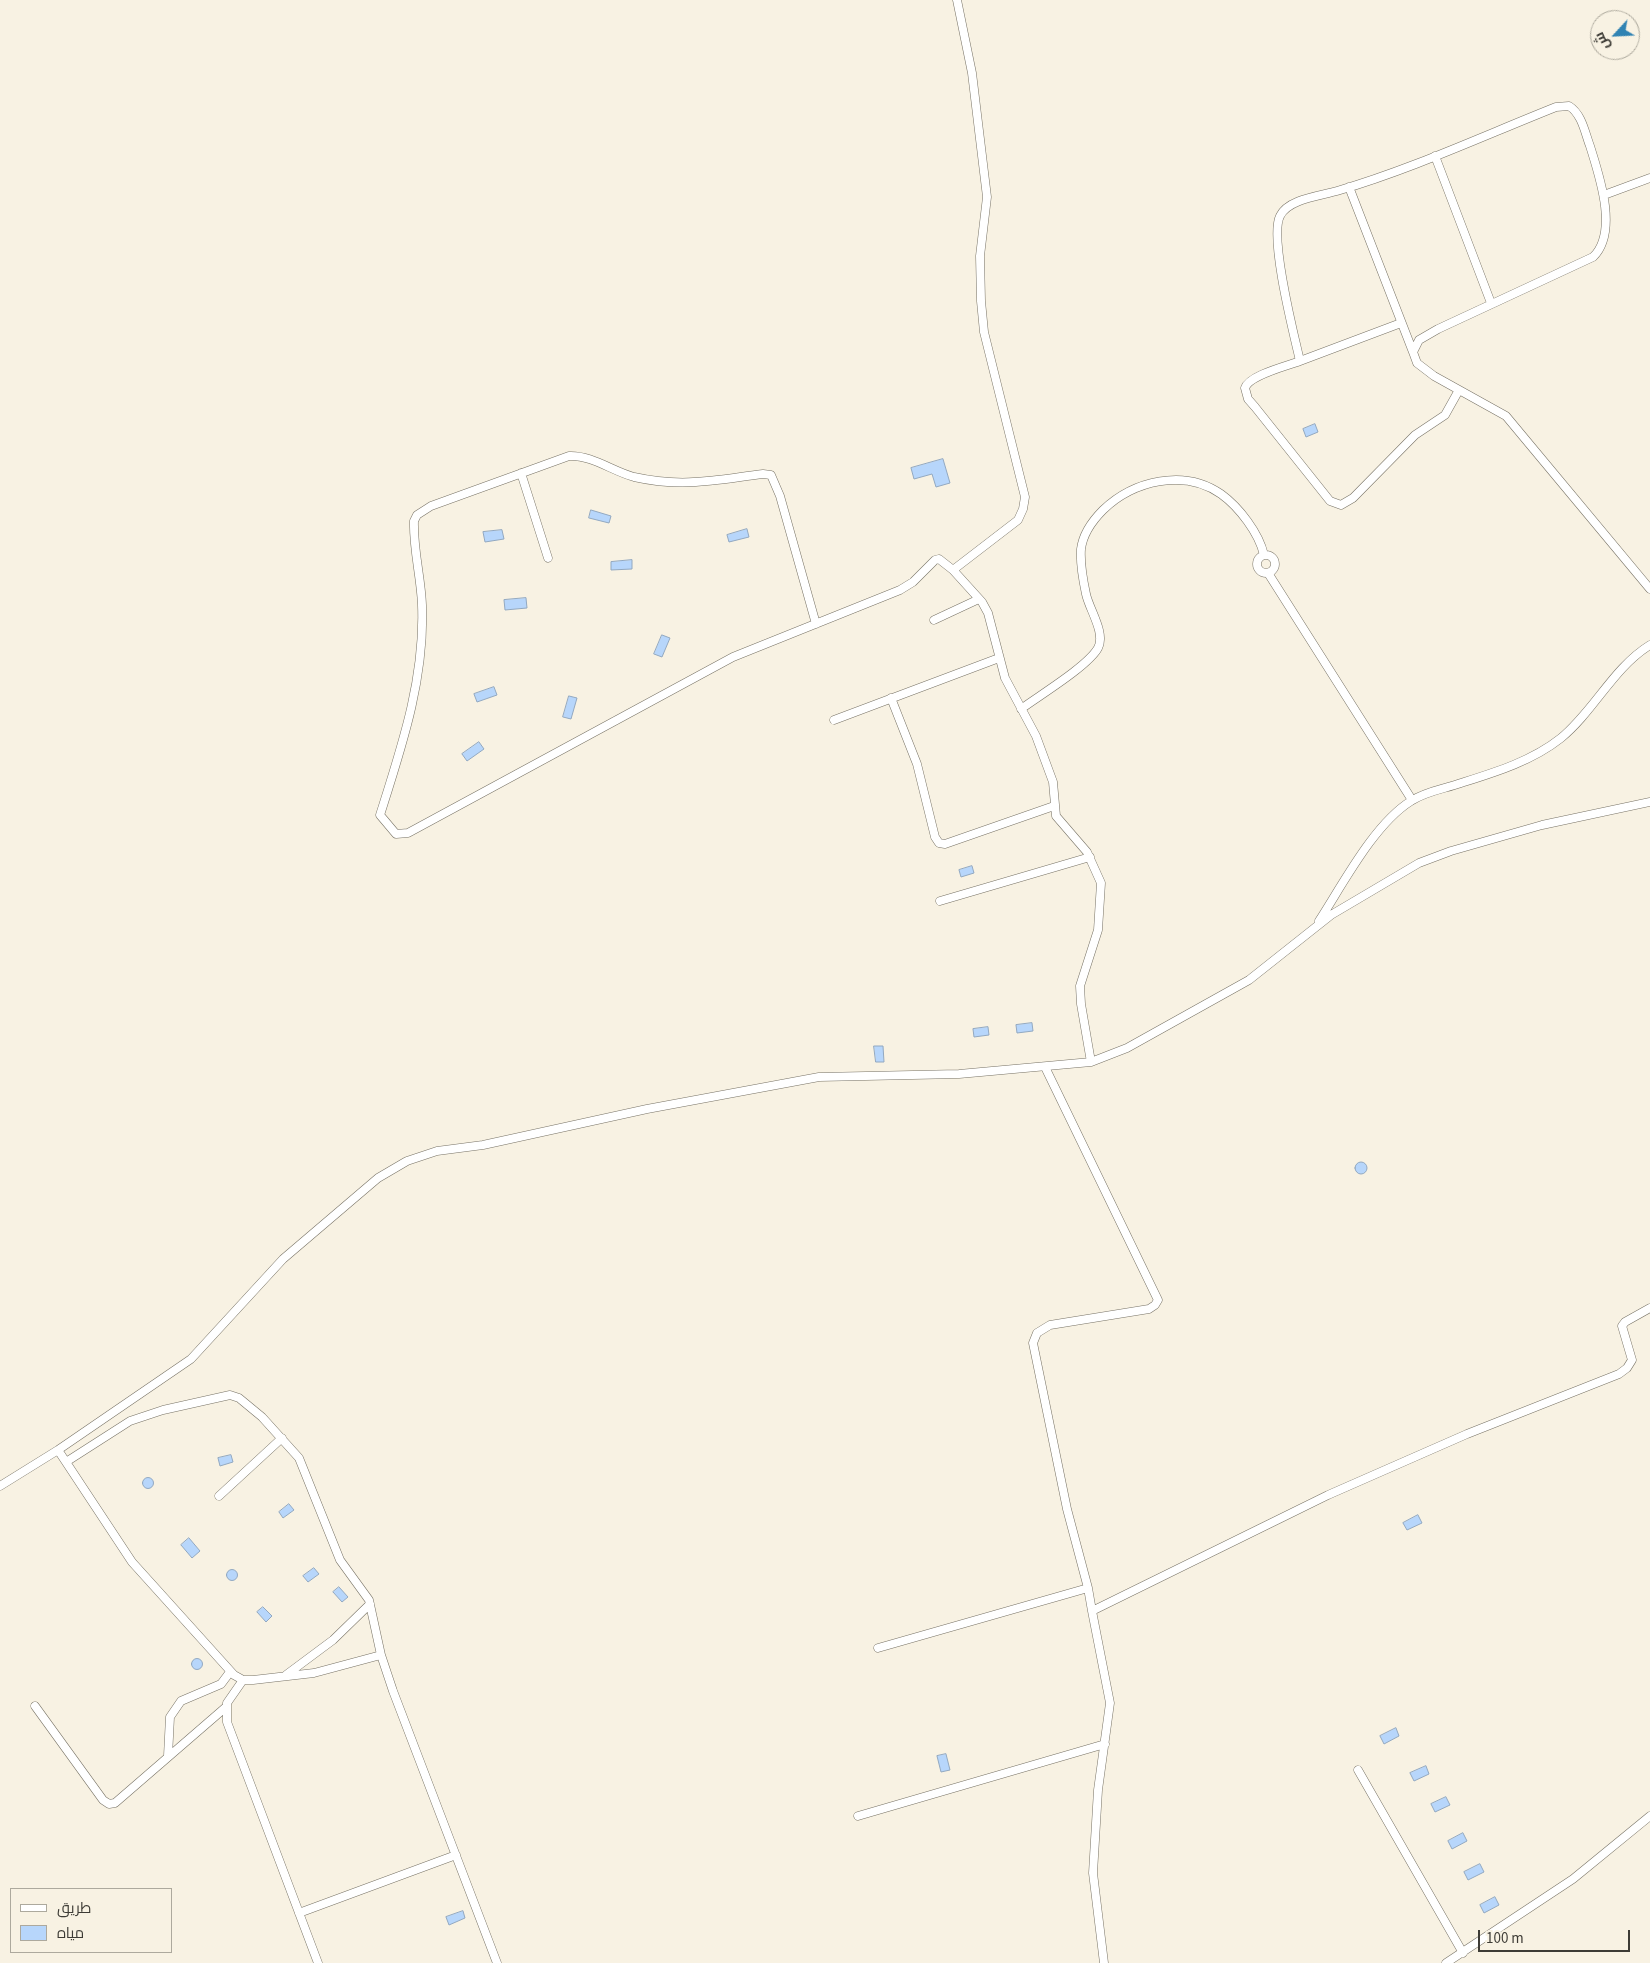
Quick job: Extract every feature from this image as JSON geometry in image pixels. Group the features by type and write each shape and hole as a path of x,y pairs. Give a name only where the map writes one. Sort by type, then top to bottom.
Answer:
{"street":[{"path":"953,570 1018,520 1023,510 1025,497 984,332 980,256 987,197 972,73 957,0"},
{"path":"1300,361 1291,323 1276,228 1280,215 1291,205 1349,188 1435,156 1556,107 1569,106 1582,122 1604,195 1604,233 1602,244 1597,253 1593,257 1491,303 1419,340 1415,344 1413,352"},
{"path":"1435,156 1491,303"},
{"path":"1604,195 1650,178"},
{"path":"1349,188 1414,358 1423,368 1506,416 1650,589"},
{"path":"1401,323 1251,380 1246,385 1246,394 1330,501 1337,506 1353,498 1415,435 1445,415 1459,390"},
{"path":"816,624 780,496 770,476 763,474 697,484 669,483 632,476 579,456 560,458 431,506 417,515 414,521 422,606 415,696 406,734 380,814 396,834 408,833 450,812 714,667 900,590 913,582 938,559 953,570 979,598 992,625 1005,678 1036,736 1053,782 1054,806 1058,821 1090,857 1101,883 1098,930 1080,986 1091,1062"},
{"path":"522,473 548,558"},
{"path":"1021,709 1086,661 1100,645 1099,633 1086,594 1081,549 1086,534 1097,517 1118,498 1140,486 1158,481 1185,481 1206,486 1222,494 1232,504 1259,539 1264,555"},
{"path":"1264,555 1271,556 1275,562 1274,569 1268,572 1261,571 1257,565 1259,558 1264,555"},
{"path":"1268,572 1412,800"},
{"path":"934,620 979,598"},
{"path":"1315,929 1358,860 1387,821 1412,800 1528,760 1548,747 1589,711 1624,667 1650,645"},
{"path":"834,720 999,658"},
{"path":"891,698 917,764 934,838 939,843 945,844 1054,806"},
{"path":"0,1486 58,1450 191,1359 283,1259 378,1178 407,1161 437,1152 483,1145 647,1109 819,1077 959,1074 1091,1062 1114,1055 1143,1040 1249,980 1331,915 1419,863 1451,851 1542,825 1650,802"},
{"path":"940,901 1090,857"},
{"path":"1045,1067 1158,1300 1149,1309 1050,1325 1037,1333 1033,1343 1067,1509 1088,1588 1110,1704 1096,1809 1093,1873 1104,1963"},
{"path":"1092,1611 1328,1495 1467,1434 1619,1374 1632,1360 1622,1326 1624,1322 1650,1308"},
{"path":"66,1462 130,1421 163,1410 225,1395 239,1398 282,1438 299,1458 340,1560 367,1596 381,1655 497,1963"},
{"path":"219,1496 282,1438"},
{"path":"58,1450 132,1562 230,1672 244,1680 282,1678 336,1669 381,1655"},
{"path":"878,1648 1088,1588"},
{"path":"282,1678 297,1669 333,1640 370,1604"},
{"path":"168,1756 170,1717 181,1701 221,1684 230,1672"},
{"path":"35,1706 103,1800 109,1804 115,1803 226,1707 244,1680"},
{"path":"226,1707 230,1733 318,1963"},
{"path":"858,1816 1105,1744"},
{"path":"1358,1770 1463,1953"},
{"path":"1446,1963 1573,1878 1650,1816"},
{"path":"299,1913 456,1855"}],"water":[{"path":"1315,424 1318,432 1306,437 1303,429"},
{"path":"943,459 950,483 936,487 932,474 914,479 911,468"},
{"path":"591,510 611,516 609,523 589,518"},
{"path":"747,529 749,537 729,542 727,535"},
{"path":"502,530 504,539 485,542 483,532"},
{"path":"632,560 632,569 611,570 611,562"},
{"path":"526,598 527,608 505,610 504,600"},
{"path":"662,635 670,638 662,657 654,654"},
{"path":"494,687 497,695 477,702 474,694"},
{"path":"569,696 577,698 571,719 563,717"},
{"path":"479,742 484,749 467,761 462,754"},
{"path":"972,866 974,873 961,877 959,870"},
{"path":"1032,1023 1033,1031 1017,1033 1016,1025"},
{"path":"988,1027 989,1035 974,1037 973,1029"},
{"path":"874,1046 883,1046 884,1062 876,1062"},
{"path":"1363,1162 1366,1163 1366,1173 1359,1174 1356,1173 1355,1166 1356,1163"},
{"path":"231,1455 233,1462 220,1466 218,1458"},
{"path":"146,1478 150,1478 153,1483 152,1487 146,1488 143,1485 143,1481"},
{"path":"289,1504 294,1510 283,1518 279,1512"},
{"path":"1418,1515 1422,1523 1407,1530 1403,1523"},
{"path":"189,1538 200,1551 192,1558 181,1545"},
{"path":"314,1568 319,1574 308,1582 303,1576"},
{"path":"230,1570 234,1570 237,1575 236,1579 230,1580 227,1577 227,1573"},
{"path":"339,1587 348,1597 342,1602 333,1592"},
{"path":"263,1607 272,1616 266,1622 257,1612"},
{"path":"195,1659 199,1659 202,1664 201,1668 195,1669 192,1666 192,1662"},
{"path":"1396,1728 1399,1736 1384,1744 1380,1736"},
{"path":"946,1754 950,1770 941,1772 937,1756"},
{"path":"1426,1766 1429,1774 1414,1781 1410,1773"},
{"path":"1446,1797 1450,1805 1435,1812 1431,1804"},
{"path":"1463,1833 1467,1841 1452,1849 1448,1841"},
{"path":"1480,1864 1484,1872 1468,1880 1464,1872"},
{"path":"1495,1897 1499,1905 1484,1913 1480,1905"},
{"path":"463,1911 465,1918 449,1925 446,1917"}]}
